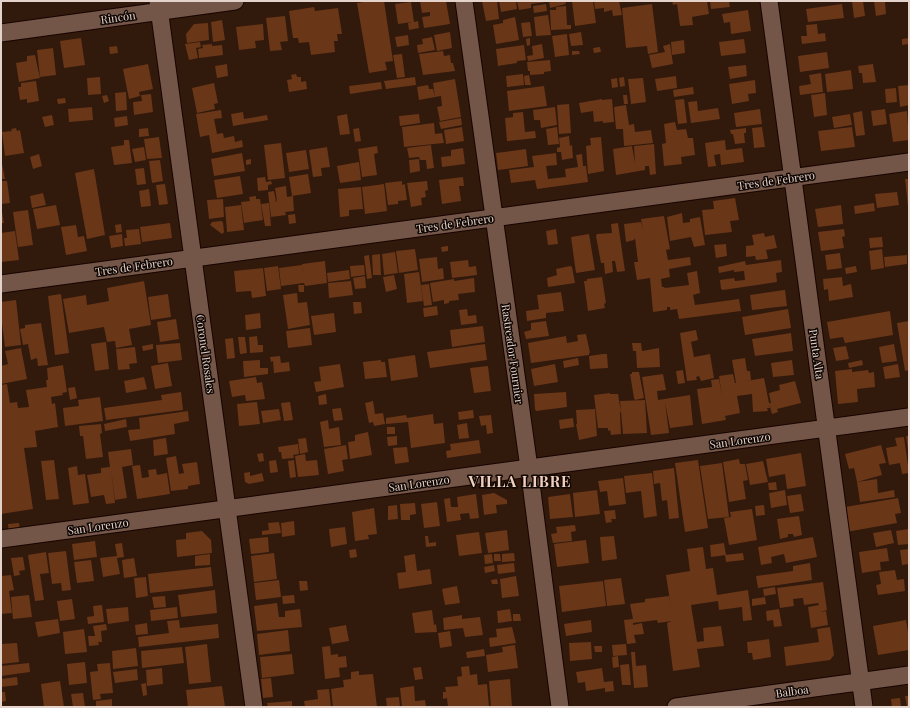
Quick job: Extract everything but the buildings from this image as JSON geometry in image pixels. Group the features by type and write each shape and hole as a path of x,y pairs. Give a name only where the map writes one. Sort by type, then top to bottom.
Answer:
{"street":[{"name":"Rincón","path":"1,33 159,6 235,1"},
{"name":"Rastreador Fournier","path":"464,1 529,468 560,707"},
{"name":"Punta Alta","path":"769,1 864,707"},
{"name":"Coronel Rosales","path":"159,6 254,707"},
{"name":"Tres de Febrero","path":"1,284 909,162"},
{"name":"San Lorenzo","path":"1,539 909,417"},
{"name":"Balboa","path":"676,707 909,676"}],"district":[{"name":"VILLA LIBRE","path":"520,481"}]}
